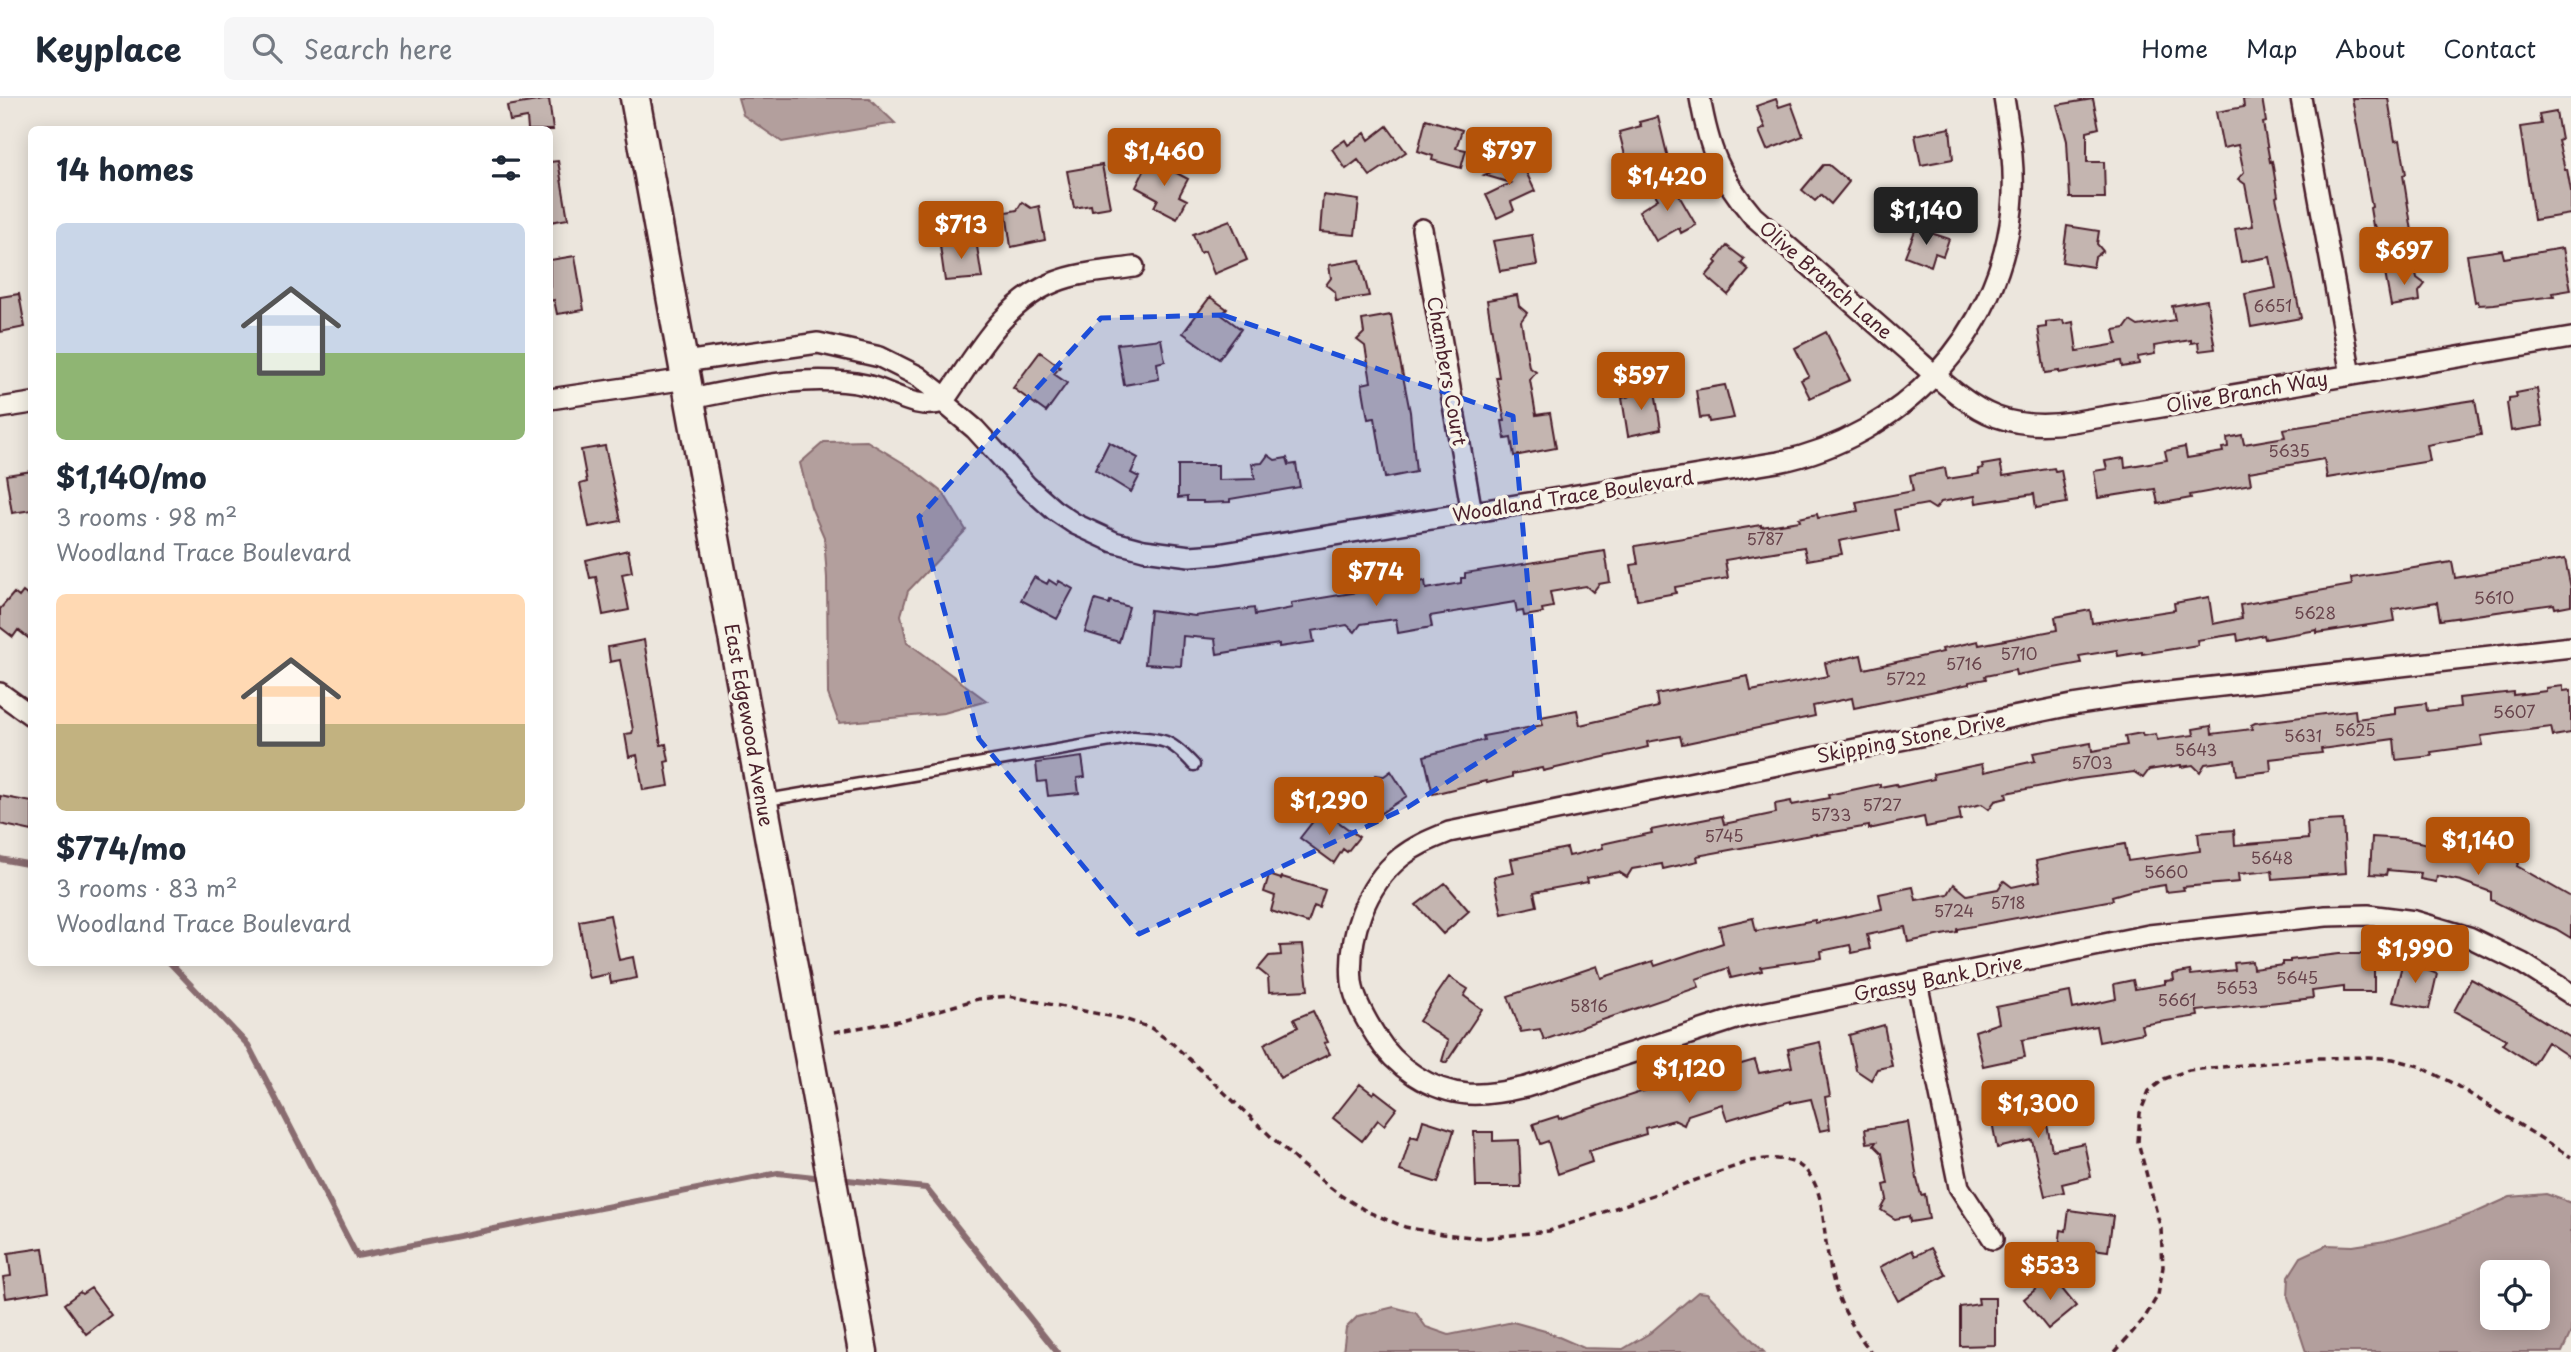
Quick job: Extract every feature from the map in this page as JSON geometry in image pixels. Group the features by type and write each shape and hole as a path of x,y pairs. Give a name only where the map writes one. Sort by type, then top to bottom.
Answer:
{"main road":[{"name":"East Edgewood Avenue","path":"635,98 863,1352"}],"street":[{"name":"Olive Branch Lane","path":"1700,98 1710,146 1726,181 1738,199 1753,216 1935,376"},
{"name":"Woodland Trace Boulevard","path":"687,380 818,343 880,357 919,376 941,394 943,402 975,429 1027,486 1054,510 1097,535 1144,551 1190,556 1218,554 1778,462 1842,443 1873,426 1903,406 1935,376 1957,350 1978,316 2003,255 2010,223 2014,167 2004,98"},
{"path":"2301,98 2351,375"},
{"name":"Chambers Court","path":"1422,229 1472,513"},
{"path":"553,399 687,380 755,386 802,381 867,385 910,402 934,405 943,402 1004,317 1031,295 1072,277 1134,267"},
{"name":"Olive Branch Way","path":"1935,376 1979,408 1997,417 2021,423 2047,425 2571,338"},
{"path":"0,408 28,404"},
{"name":"Skipping Stone Drive","path":"1352,984 1353,945 1359,918 1372,891 1401,856 1421,843 1449,832 2072,705 2571,647"},
{"path":"0,692 28,713"},
{"name":"Grassy Bank Drive","path":"1352,984 1364,1017 1384,1049 1411,1074 1436,1087 1466,1094 1498,1093 1526,1087 1742,1017 2149,935 2326,916 2368,915 2415,920 2469,937 2522,963 2571,993"},
{"path":"1917,982 1959,1188 1993,1239"}],"lane":[{"path":"763,801 1135,737 1162,739 1181,751 1194,765"}],"path":[{"path":"834,1032 905,1020 978,999 1009,996 1124,1019 1151,1028 1173,1044 1299,1163 1340,1195 1368,1212 1393,1222 1442,1234 1483,1238 1549,1231 1751,1161 1779,1159 1798,1166 1814,1181 1821,1197 1827,1248 1838,1296 1859,1336 1871,1352"},
{"path":"2115,1352 2144,1319 2158,1295 2163,1267 2161,1229 2138,1142 2140,1113 2149,1091 2164,1079 2189,1070 2319,1058 2393,1059 2419,1066 2454,1084 2571,1157"}],"highlighted area":[{"path":"1223,315 1513,416 1540,723 1408,807 1139,934 979,739 919,517 1101,318"}],"shaded area":[{"path":"738,98 869,98 895,123 782,142 743,115"},
{"path":"867,441 910,467 944,494 966,530 908,591 901,615 907,642 987,701 944,713 839,723 828,694 824,537 811,507 800,463 824,442"},
{"path":"2546,1194 2571,1203 2571,1332 2562,1352 2306,1352 2288,1297 2289,1276 2301,1257 2327,1245 2353,1246 2385,1241 2477,1212 2510,1197"},
{"path":"1698,1292 1707,1293 1764,1352 1343,1352 1346,1328 1358,1316 1394,1307 1416,1313 1426,1327 1449,1335 1513,1322 1545,1331 1584,1348 1623,1349 1650,1333"}],"building":[{"path":"2262,98 2266,122 2263,123 2270,162 2272,161 2276,197 2301,318 2251,327 2245,294 2276,288 2270,257 2241,262 2235,229 2253,226 2245,184 2238,179 2244,172 2238,145 2223,148 2216,112 2244,107 2243,99"},
{"path":"2352,98 2388,98 2395,141 2400,140 2412,231 2381,237 2380,231 2373,226"},
{"path":"549,99 552,126 528,126 527,118 510,121 507,106"},
{"path":"1776,99 1779,107 1791,103 1803,136 1767,150 1759,131 1765,128 1756,106"},
{"path":"2093,99 2099,128 2087,131 2087,162 2104,162 2105,198 2070,198 2067,141 2057,105"},
{"path":"2556,112 2561,140 2558,141 2571,191 2571,214 2534,220 2520,127 2541,124 2539,115"},
{"path":"1658,117 1668,158 1628,167 1619,132 1641,126 1639,122"},
{"path":"1426,119 1462,130 1456,148 1466,150 1461,168 1432,160 1433,156 1418,151"},
{"path":"1387,126 1406,152 1370,176 1358,160 1346,169 1332,149 1345,140 1348,145 1365,133 1369,140"},
{"path":"1950,128 1953,159 1921,165 1915,135"},
{"path":"1150,159 1188,179 1179,196 1187,200 1177,219 1154,207 1158,199 1136,187"},
{"path":"1520,159 1535,191 1511,202 1514,210 1497,218 1486,195 1511,183 1484,175"},
{"path":"558,161 568,219 553,222 553,162"},
{"path":"1102,165 1110,207 1092,210 1091,205 1074,208 1067,171"},
{"path":"1823,165 1829,165 1849,182 1831,204 1821,195 1815,201 1802,190"},
{"path":"1670,180 1696,225 1681,233 1679,228 1656,241 1639,211 1658,199 1653,191"},
{"path":"1323,195 1359,200 1355,235 1320,232"},
{"path":"1022,202 1031,208 1039,206 1045,240 1011,247 1006,212 1017,210"},
{"path":"1230,220 1247,260 1214,274 1205,251 1200,253 1193,234"},
{"path":"2067,226 2099,231 2097,244 2103,251 2095,257 2093,267 2062,262"},
{"path":"1916,228 1949,239 1943,256 1935,253 1931,266 1905,256"},
{"path":"1532,235 1537,265 1500,271 1493,241"},
{"path":"976,240 982,278 945,281 940,246"},
{"path":"1727,246 1744,259 1741,263 1749,270 1728,295 1706,276"},
{"path":"2563,248 2571,290 2553,293 2554,296 2494,304 2479,305 2478,301 2475,302 2467,255 2502,250 2504,258"},
{"path":"575,256 584,310 557,314 553,300 553,260"},
{"path":"1360,260 1369,296 1336,301 1335,292 1326,285 1331,278 1329,265"},
{"path":"2415,268 2417,278 2425,284 2419,292 2420,301 2391,306 2385,273"},
{"path":"19,294 25,327 0,332 0,297"},
{"path":"1517,295 1519,306 1527,313 1521,321 1529,367 1536,372 1530,380 1536,415 1550,413 1556,448 1514,456 1511,438 1505,439 1502,421 1505,421 1496,377 1499,377 1487,300"},
{"path":"1210,297 1227,309 1222,315 1241,329 1219,359 1183,333"},
{"path":"2207,300 2215,349 2199,351 2198,342 2191,343 2191,340 2154,346 2155,354 2138,357 2139,364 2122,367 2121,361 2059,373 2045,373 2038,328 2046,327 2046,322 2073,322 2077,351 2117,344 2114,330 2125,328 2130,321 2138,326 2175,320 2172,306"},
{"path":"1391,315 1410,412 1416,472 1385,478 1375,418 1368,419 1362,384 1371,382 1365,346 1357,340 1364,333 1362,320"},
{"path":"1826,332 1850,380 1810,398 1801,380 1809,376 1795,348"},
{"path":"1161,339 1165,361 1157,363 1159,379 1124,385 1117,344"},
{"path":"1040,352 1060,367 1054,374 1067,383 1046,412 1013,388"},
{"path":"1725,385 1734,418 1709,422 1708,417 1700,418 1696,390"},
{"path":"1637,387 1646,392 1655,391 1661,429 1628,436 1622,398 1630,396"},
{"path":"2537,389 2543,426 2511,431 2507,403 2509,398 2517,397 2516,393"},
{"path":"2475,400 2481,435 2427,445 2430,461 2327,478 2324,459 2249,472 2251,484 2158,504 2155,489 2098,498 2094,471 2107,469 2105,461 2124,458 2125,467 2167,460 2165,451 2185,447 2187,458 2223,452 2222,448 2228,447 2227,438 2242,435 2244,444 2285,437 2283,429"},
{"path":"1109,442 1138,458 1131,473 1139,477 1131,492 1095,470"},
{"path":"605,446 621,521 589,527 580,484 587,482 581,450"},
{"path":"1268,455 1275,460 1287,458 1289,465 1296,464 1300,487 1230,499 1230,502 1203,503 1187,501 1187,497 1178,498 1178,465 1218,465 1218,480 1255,479 1252,464 1262,463"},
{"path":"2000,462 2003,476 2054,468 2055,471 2061,470 2067,503 2036,508 2034,494 1976,503 1975,496 1941,502 1935,509 1927,504 1894,510 1898,530 1839,541 1842,554 1807,560 1804,547 1725,560 1728,578 1675,587 1676,593 1637,600 1631,565 1638,564 1635,546 1800,521 1799,518 1817,514 1818,518 1858,511 1856,502 1913,491 1910,475 1945,468 1947,479 1979,474 1978,469 1983,468 1982,465"},
{"path":"28,472 28,511 12,513 6,475"},
{"path":"628,550 632,572 622,574 629,610 603,615 596,577 590,578 586,560"},
{"path":"1605,551 1610,582 1599,584 1593,592 1586,586 1550,592 1553,607 1542,609 1543,613 1524,616 1523,611 1517,612 1515,602 1430,616 1432,627 1398,633 1396,619 1361,624 1355,632 1347,625 1312,631 1314,642 1279,647 1279,644 1217,654 1215,639 1183,636 1181,666 1145,664 1150,610 1195,616 1254,608 1255,615 1292,608 1291,603 1425,581 1426,589 1461,583 1465,573"},
{"path":"2565,559 2571,588 2571,605 2555,608 2554,604 2440,620 2437,602 2393,609 2395,621 2317,633 2317,630 2265,639 2264,635 2238,641 2237,634 2197,640 2198,645 2142,654 2118,656 2117,650 2079,656 2081,663 2016,675 2015,670 1985,676 1986,679 1969,684 1854,708 1852,698 1813,706 1815,716 1682,744 1680,736 1647,742 1648,747 1543,771 1542,768 1512,774 1512,777 1433,794 1424,756 1484,740 1483,736 1543,725 1541,717 1577,710 1580,725 1658,707 1656,694 1748,676 1751,691 1828,676 1825,663 1861,655 1864,669 1943,652 1942,649 1978,641 1979,645 2057,630 2055,617 2090,610 2092,623 2175,610 2174,603 2209,597 2213,624 2242,618 2240,605 2352,585 2351,578 2452,562 2455,578"},
{"path":"1034,577 1047,584 1049,580 1057,585 1059,581 1073,589 1057,619 1021,600"},
{"path":"23,592 28,596 28,638 18,630 13,637 0,627 0,609 14,593 19,597"},
{"path":"1095,600 1129,607 1119,642 1085,632"},
{"path":"644,640 661,745 666,744 669,761 665,762 669,786 643,790 637,755 629,757 625,734 632,733 633,730 620,660 610,662 608,647"},
{"path":"2563,686 2563,691 2571,690 2571,733 2553,736 2551,727 2481,736 2483,745 2431,752 2432,756 2396,760 2394,739 2321,749 2322,753 2270,759 2271,771 2237,775 2235,760 2205,764 2200,772 2193,765 2181,765 2149,770 2143,778 2134,772 2079,779 2006,793 2007,798 1995,801 1989,809 1982,804 1959,809 1961,820 1926,827 1924,817 1869,829 1869,826 1816,834 1697,856 1698,861 1663,869 1662,864 1632,869 1627,877 1619,872 1587,878 1588,882 1534,892 1537,906 1502,914 1494,877 1514,873 1511,859 1567,848 1569,856 1603,848 1602,844 1652,833 1651,830 1722,816 1724,824 1776,813 1775,804 1791,801 1792,805 1829,798 1828,795 1880,784 1880,787 1896,784 1897,787 1934,779 1933,774 1982,764 1984,772 2035,761 2033,753 2091,743 2092,751 2127,745 2125,736 2156,734 2157,740 2194,735 2193,729 2211,726 2212,734 2252,729 2251,725 2255,723 2355,710 2356,719 2395,714 2395,707 2426,703 2427,711 2460,707 2459,698 2513,692 2513,695"},
{"path":"1082,757 1085,777 1077,778 1079,793 1048,796 1046,781 1038,782 1036,763"},
{"path":"1391,771 1407,796 1378,815 1362,791 1374,782 1375,775 1384,776"},
{"path":"0,796 28,801 28,830 0,824"},
{"path":"1322,810 1359,837 1347,852 1343,849 1334,863 1300,838"},
{"path":"2343,820 2346,873 2273,879 2272,871 2238,874 2239,882 2183,887 2184,890 2166,892 2165,885 2133,890 2112,896 2113,900 1957,929 1957,932 1908,942 1905,927 1867,935 1870,949 1852,953 1850,945 1821,951 1822,958 1761,967 1762,971 1731,978 1728,968 1696,979 1699,987 1544,1040 1540,1029 1521,1032 1508,996 1597,966 1601,978 1653,961 1655,966 1723,943 1719,926 1753,918 1756,931 1815,920 1815,923 1882,909 1879,894 1913,887 1916,900 1948,894 1954,884 1967,895 1998,889 2004,881 2012,887 2040,881 2036,861 2070,854 2125,844 2128,861 2200,851 2198,833 2234,830 2235,845 2308,839 2307,822"},
{"path":"2372,837 2404,839 2483,855 2487,843 2521,856 2517,866 2571,897 2571,938 2491,900 2491,892 2461,881 2437,876 2436,882 2420,879 2421,873 2387,870 2386,875 2370,874"},
{"path":"1269,875 1325,890 1319,908 1314,906 1308,923 1271,911 1275,896 1264,892"},
{"path":"1445,883 1469,911 1443,934 1416,905"},
{"path":"610,915 619,960 633,957 637,978 611,983 609,974 588,976 579,921"},
{"path":"1303,945 1308,990 1269,992 1268,977 1258,969 1269,956 1281,955 1280,946"},
{"path":"2339,954 2374,957 2374,992 2344,992 2344,987 2312,991 2313,998 2197,1011 2198,1016 2141,1025 2143,1033 2099,1042 2096,1026 2022,1040 2025,1057 1983,1066 1975,1031 1999,1023 1996,1007 2070,992 2073,1009 2116,999 2114,984 2133,980 2135,989 2165,984 2165,981 2174,980 2173,974 2190,971 2191,975 2235,970 2234,963 2252,961 2253,969 2283,965 2283,962 2290,960"},
{"path":"2404,957 2424,962 2422,968 2437,974 2429,1009 2393,1002"},
{"path":"1449,977 1468,989 1464,996 1482,1009 1446,1063 1442,1061 1448,1041 1419,1021"},
{"path":"2471,979 2571,1038 2571,1058 2547,1042 2533,1064 2502,1044 2506,1039 2454,1011"},
{"path":"1313,1011 1328,1042 1324,1043 1330,1054 1280,1078 1264,1044 1298,1027 1294,1019"},
{"path":"1884,1025 1892,1066 1877,1069 1871,1080 1856,1070 1849,1035"},
{"path":"1820,1042 1830,1096 1825,1097 1830,1129 1820,1131 1811,1099 1791,1101 1727,1120 1722,1104 1688,1115 1684,1125 1674,1120 1645,1128 1646,1134 1589,1151 1592,1162 1558,1174 1548,1141 1540,1144 1533,1124 1558,1116 1559,1119 1730,1063 1731,1067 1755,1060 1759,1073 1792,1067 1788,1049"},
{"path":"1360,1084 1373,1094 1375,1091 1397,1108 1384,1125 1378,1120 1362,1141 1333,1118"},
{"path":"2040,1089 2052,1150 2084,1143 2091,1177 2062,1184 2064,1192 2045,1196 2032,1140 1997,1148 1989,1106 2006,1102 2005,1096"},
{"path":"1423,1120 1454,1130 1438,1183 1400,1171 1411,1136 1418,1138"},
{"path":"1908,1122 1917,1179 1921,1195 1925,1194 1929,1219 1910,1222 1909,1216 1895,1219 1881,1210 1887,1199 1884,1185 1888,1184 1882,1153 1874,1145 1876,1142 1867,1143 1865,1129"},
{"path":"1474,1132 1493,1132 1493,1141 1519,1140 1521,1187 1476,1187"},
{"path":"2069,1210 2113,1216 2108,1251 2079,1247 2077,1257 2058,1255 2061,1230 2066,1231"},
{"path":"43,1248 49,1291 6,1298 3,1277 11,1276 8,1253"},
{"path":"1931,1248 1946,1275 1898,1301 1880,1267 1912,1250 1915,1256"},
{"path":"2050,1274 2076,1306 2048,1329 2024,1299"},
{"path":"91,1288 111,1315 86,1334 64,1304 80,1292 82,1294"},
{"path":"1978,1298 1995,1298 1995,1345 1960,1346 1960,1307 1979,1304"}],"waterway":[{"path":"0,859 28,864"},
{"path":"173,966 248,1045 357,1256 778,1173 823,1178"},
{"path":"838,1179 926,1188 1057,1352"}]}
